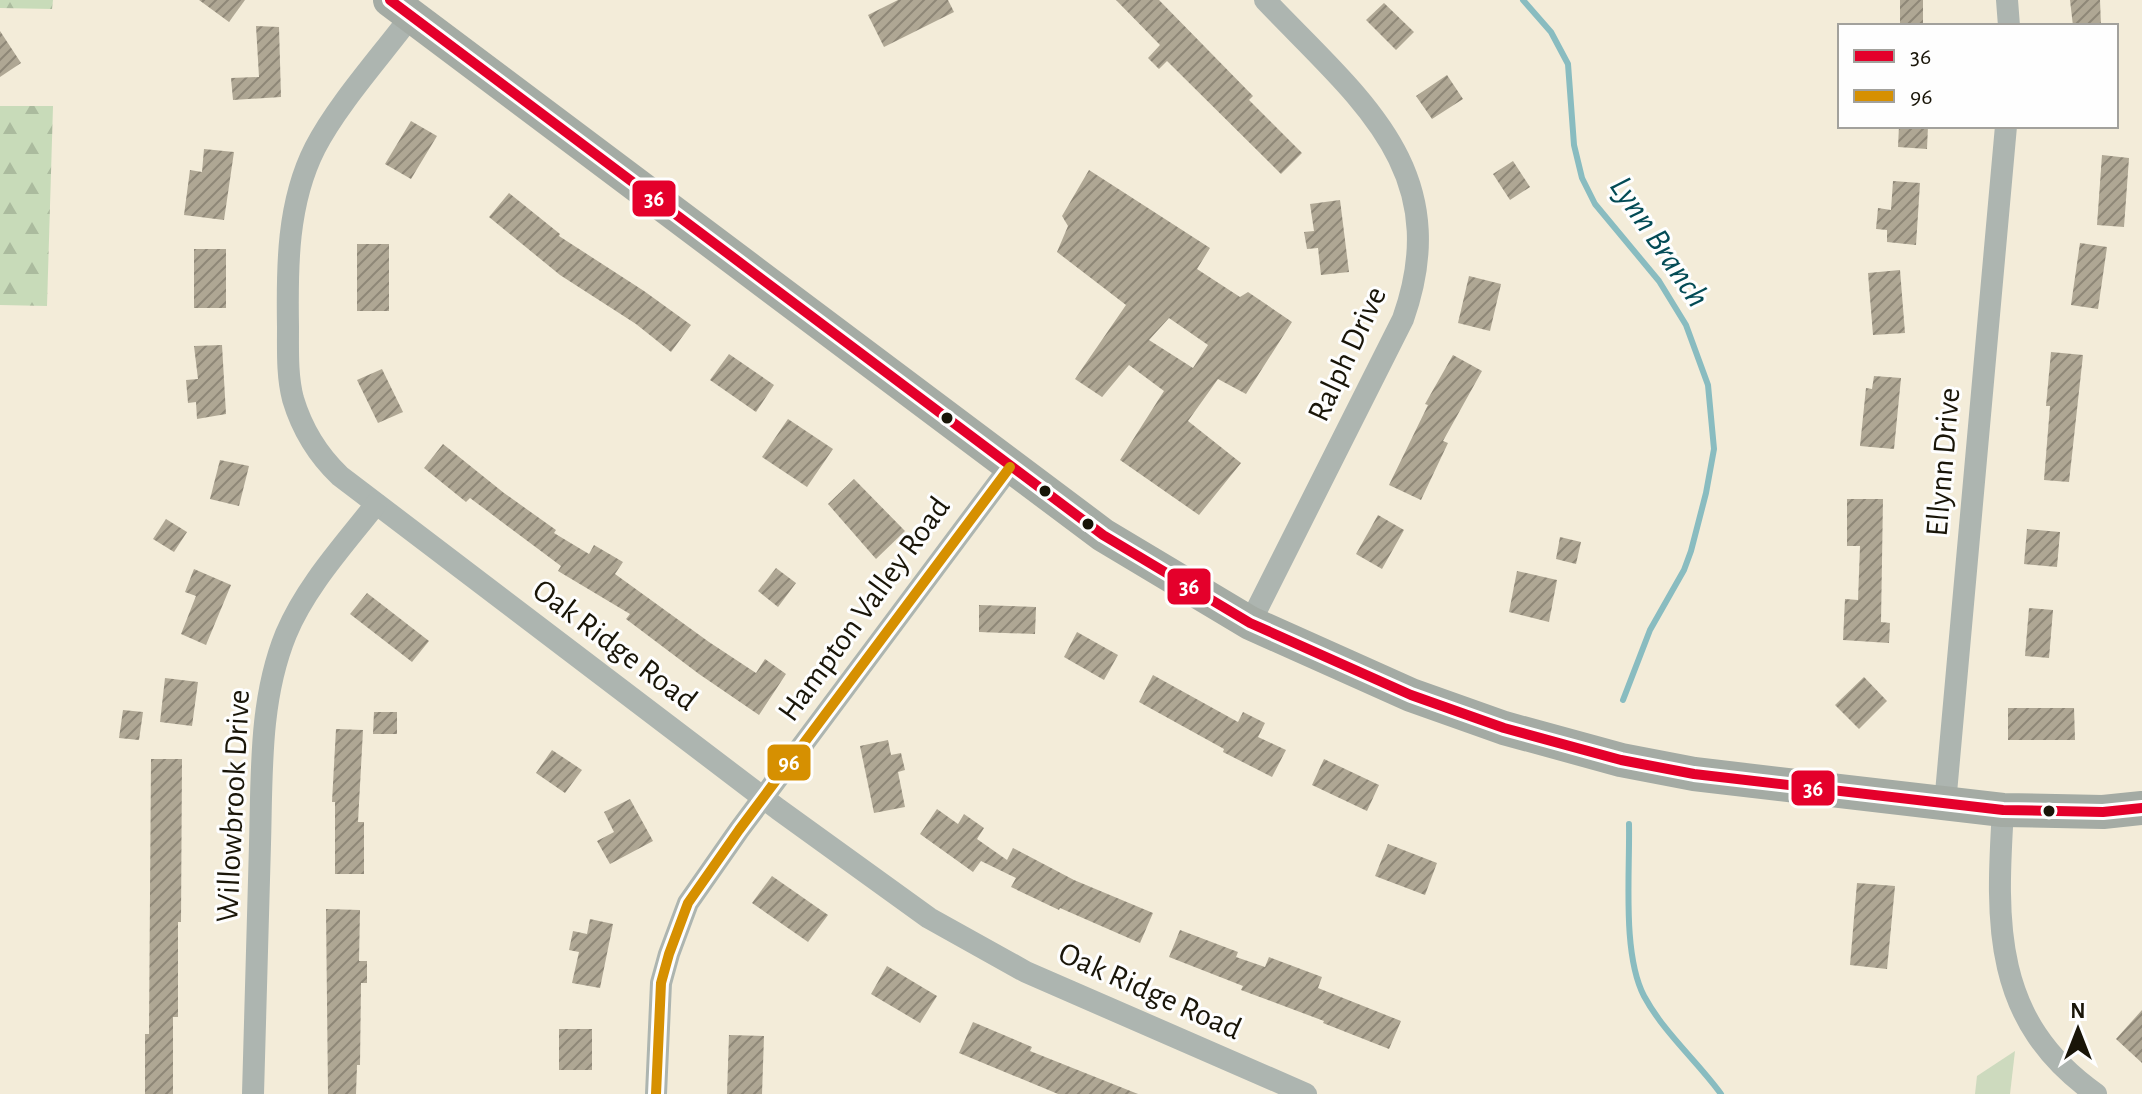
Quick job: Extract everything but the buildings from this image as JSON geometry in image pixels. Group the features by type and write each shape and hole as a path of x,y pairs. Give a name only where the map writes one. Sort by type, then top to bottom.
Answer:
{"main road":[{"path":"400,8 1103,535 1250,623 1411,695 1504,728 1621,760 1694,774 2003,810 2103,812 2142,808"}],"street":[{"name":"Ralph Drive","path":"1250,623 1403,319 1418,258 1411,190 1390,138 1364,104 1265,0"},
{"path":"2007,0 2009,24"},
{"name":"Oak Ridge Road","path":"400,8 315,148 294,207 290,246 289,377 293,399 304,426 323,460 376,504 901,899 977,947 1026,972 1306,1094"},
{"name":"Ellynn Drive","path":"1945,804 2006,128"},
{"name":"Hampton Valley Road","path":"656,1094 661,983 688,903 1010,467"},
{"name":"Willowbrook Drive","path":"253,1094 262,758 269,690 277,657 310,589 376,504"},
{"path":"2003,810 1999,919 2010,978 2032,1027 2053,1056 2096,1094"}],"green space":[{"path":"0,0 53,0 52,9 0,8"},
{"path":"0,106 53,106 47,306 0,305"},
{"path":"2015,1051 2010,1094 1975,1094 1977,1076"}],"waterway":[{"name":"Lynn Branch","path":"1523,0 1551,32 1568,64 1574,145 1582,178 1595,204 1659,281 1686,325 1708,385 1714,449 1691,551 1684,570 1650,630 1623,700"},
{"name":"Lynn Branch","path":"1629,824 1630,936 1637,979 1661,1022 1721,1094"}],"transit line":[{"name":"36","path":"390,0 1103,535 1250,623 1411,695 1504,728 1621,760 1694,774 2003,810 2103,812 2142,808"},
{"name":"96","path":"656,1094 661,983 688,903 1010,467"}]}
